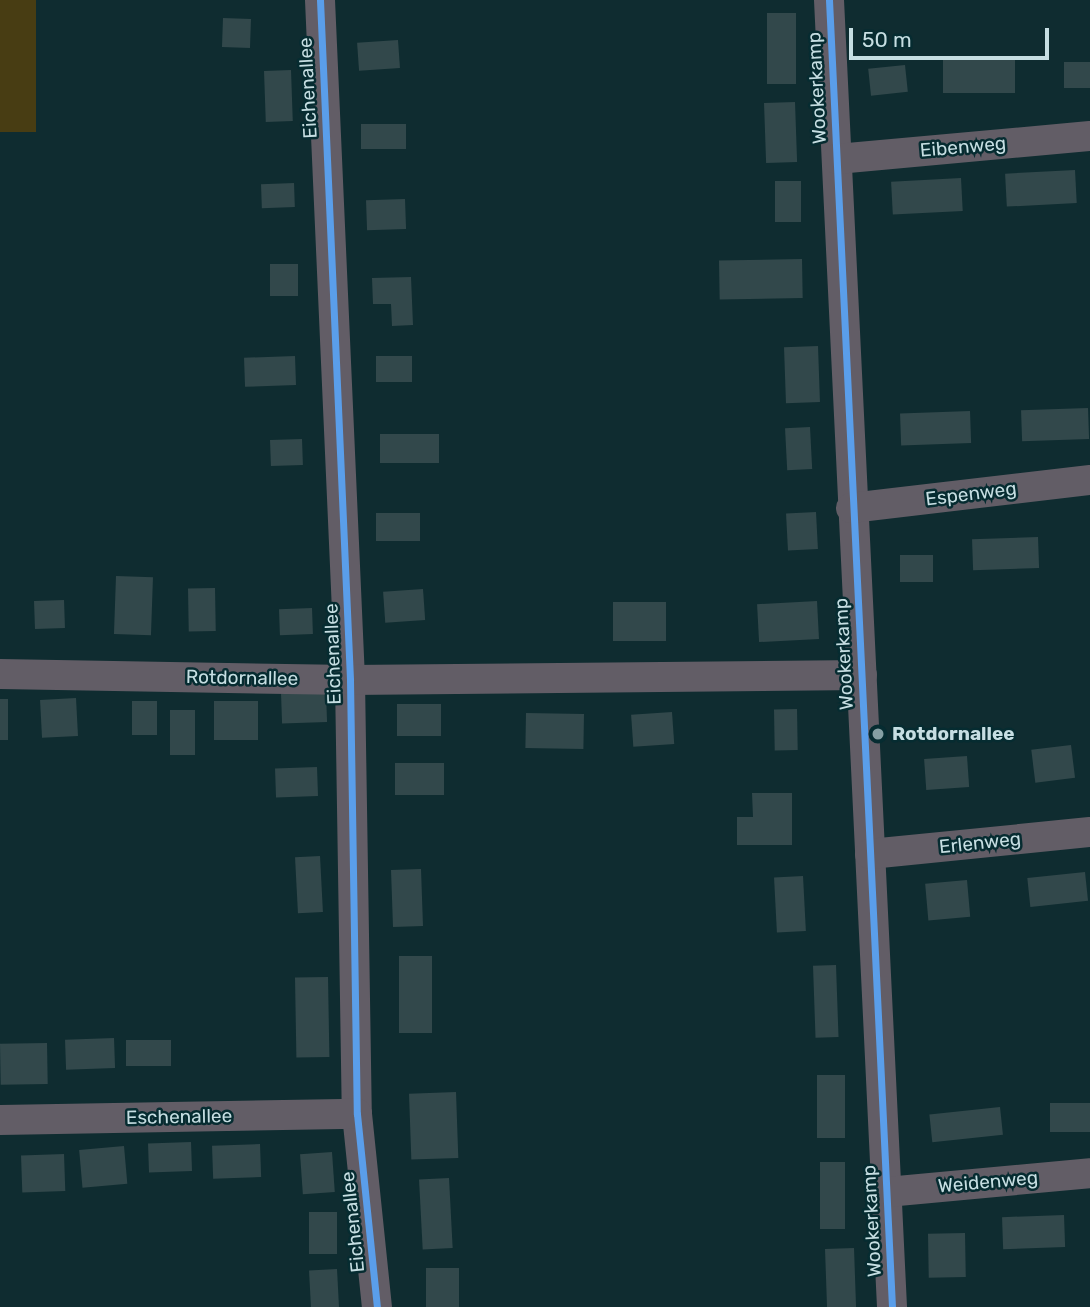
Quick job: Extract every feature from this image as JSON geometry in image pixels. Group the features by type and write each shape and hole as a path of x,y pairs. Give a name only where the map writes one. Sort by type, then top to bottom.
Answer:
{"street":[{"name":"Eichenallee","path":"320,0 350,680 358,1114 377,1307"},
{"name":"Wookerkamp","path":"829,0 851,508 862,675 892,1307"},
{"name":"Eibenweg","path":"837,159 1090,135"},
{"name":"Espenweg","path":"851,508 1090,480"},
{"name":"Rotdornallee","path":"0,674 350,680 862,675"},
{"name":"Erlenweg","path":"870,854 1090,832"},
{"name":"Eschenallee","path":"0,1120 358,1114"},
{"name":"Weidenweg","path":"887,1192 1090,1172"}],"shaded area":[{"path":"0,0 36,0 36,132 0,132"}],"building":[{"path":"767,13 796,13 796,84 767,84"},
{"path":"223,18 251,19 250,48 222,47"},
{"path":"398,40 400,68 359,71 357,43"},
{"path":"943,60 1015,60 1015,93 943,93"},
{"path":"1064,62 1090,62 1090,88 1064,88"},
{"path":"905,65 908,92 871,96 868,69"},
{"path":"291,70 293,121 266,122 264,71"},
{"path":"795,102 797,162 766,163 764,103"},
{"path":"361,124 406,124 406,149 361,149"},
{"path":"1075,170 1077,203 1007,207 1005,174"},
{"path":"961,178 963,211 893,215 891,182"},
{"path":"775,181 801,181 801,222 775,222"},
{"path":"294,183 295,207 262,208 261,184"},
{"path":"405,199 406,229 367,230 366,200"},
{"path":"802,259 803,298 720,299 719,260"},
{"path":"270,264 298,264 298,296 270,296"},
{"path":"411,277 413,325 392,326 391,304 373,304 372,278"},
{"path":"818,346 820,402 786,403 784,347"},
{"path":"295,356 296,385 245,387 244,358"},
{"path":"376,356 412,356 412,382 376,382"},
{"path":"1088,408 1089,439 1022,441 1021,410"},
{"path":"970,411 971,443 901,445 900,413"},
{"path":"810,427 812,469 787,470 785,428"},
{"path":"380,434 439,434 439,463 380,463"},
{"path":"302,439 303,465 271,466 270,440"},
{"path":"816,512 818,549 788,551 786,514"},
{"path":"376,513 420,513 420,541 376,541"},
{"path":"1038,537 1039,568 973,570 972,539"},
{"path":"900,555 933,555 933,582 900,582"},
{"path":"116,576 153,577 151,635 114,634"},
{"path":"188,588 215,588 216,631 189,631"},
{"path":"423,589 425,620 385,623 383,592"},
{"path":"64,600 65,628 35,629 34,601"},
{"path":"817,601 819,639 759,642 757,604"},
{"path":"613,602 666,602 666,641 613,641"},
{"path":"312,608 313,634 280,635 279,609"},
{"path":"326,692 327,722 282,724 281,694"},
{"path":"76,698 78,736 42,738 40,700"},
{"path":"0,699 8,699 8,740 0,740"},
{"path":"132,701 157,701 157,735 132,735"},
{"path":"214,701 258,701 258,740 214,740"},
{"path":"397,704 441,704 441,736 397,736"},
{"path":"774,709 797,709 798,750 775,750"},
{"path":"170,710 195,710 195,755 170,755"},
{"path":"672,712 674,744 633,747 631,715"},
{"path":"526,713 584,714 583,749 525,748"},
{"path":"1071,745 1075,778 1035,783 1031,750"},
{"path":"967,756 969,787 926,790 924,759"},
{"path":"395,763 444,763 444,795 395,795"},
{"path":"317,767 318,796 276,797 275,768"},
{"path":"752,793 792,793 792,845 737,845 737,817 753,817"},
{"path":"320,856 323,912 298,913 295,857"},
{"path":"421,869 423,926 393,927 391,870"},
{"path":"1085,872 1088,901 1030,907 1027,878"},
{"path":"803,876 806,931 777,932 774,878"},
{"path":"967,880 970,917 928,921 925,884"},
{"path":"399,956 432,956 432,1033 399,1033"},
{"path":"836,965 839,1037 816,1038 813,966"},
{"path":"328,977 329,1057 296,1058 295,978"},
{"path":"114,1038 115,1068 66,1070 65,1040"},
{"path":"126,1040 171,1040 171,1066 126,1066"},
{"path":"47,1043 48,1084 1,1085 0,1044"},
{"path":"817,1075 845,1075 845,1138 817,1138"},
{"path":"456,1092 458,1158 411,1160 409,1094"},
{"path":"1050,1103 1090,1103 1090,1132 1050,1132"},
{"path":"1000,1107 1003,1135 932,1142 929,1114"},
{"path":"191,1142 192,1171 149,1172 148,1144"},
{"path":"260,1144 261,1177 213,1179 212,1146"},
{"path":"124,1146 127,1184 82,1188 79,1150"},
{"path":"332,1152 335,1192 303,1194 300,1154"},
{"path":"64,1154 65,1191 22,1192 21,1156"},
{"path":"820,1162 845,1162 845,1229 820,1229"},
{"path":"449,1178 453,1248 423,1249 419,1180"},
{"path":"309,1212 337,1212 337,1254 309,1254"},
{"path":"1064,1215 1065,1247 1003,1249 1002,1217"},
{"path":"965,1233 966,1277 929,1278 928,1234"},
{"path":"854,1248 856,1307 827,1307 825,1249"},
{"path":"426,1268 459,1268 459,1307 426,1307"},
{"path":"337,1269 339,1307 311,1307 309,1270"}],"cycle path":[{"path":"320,0 350,680 357,1114 377,1307"},
{"path":"829,0 892,1307"}],"place":[{"name":"Rotdornallee","path":"878,734"}]}
